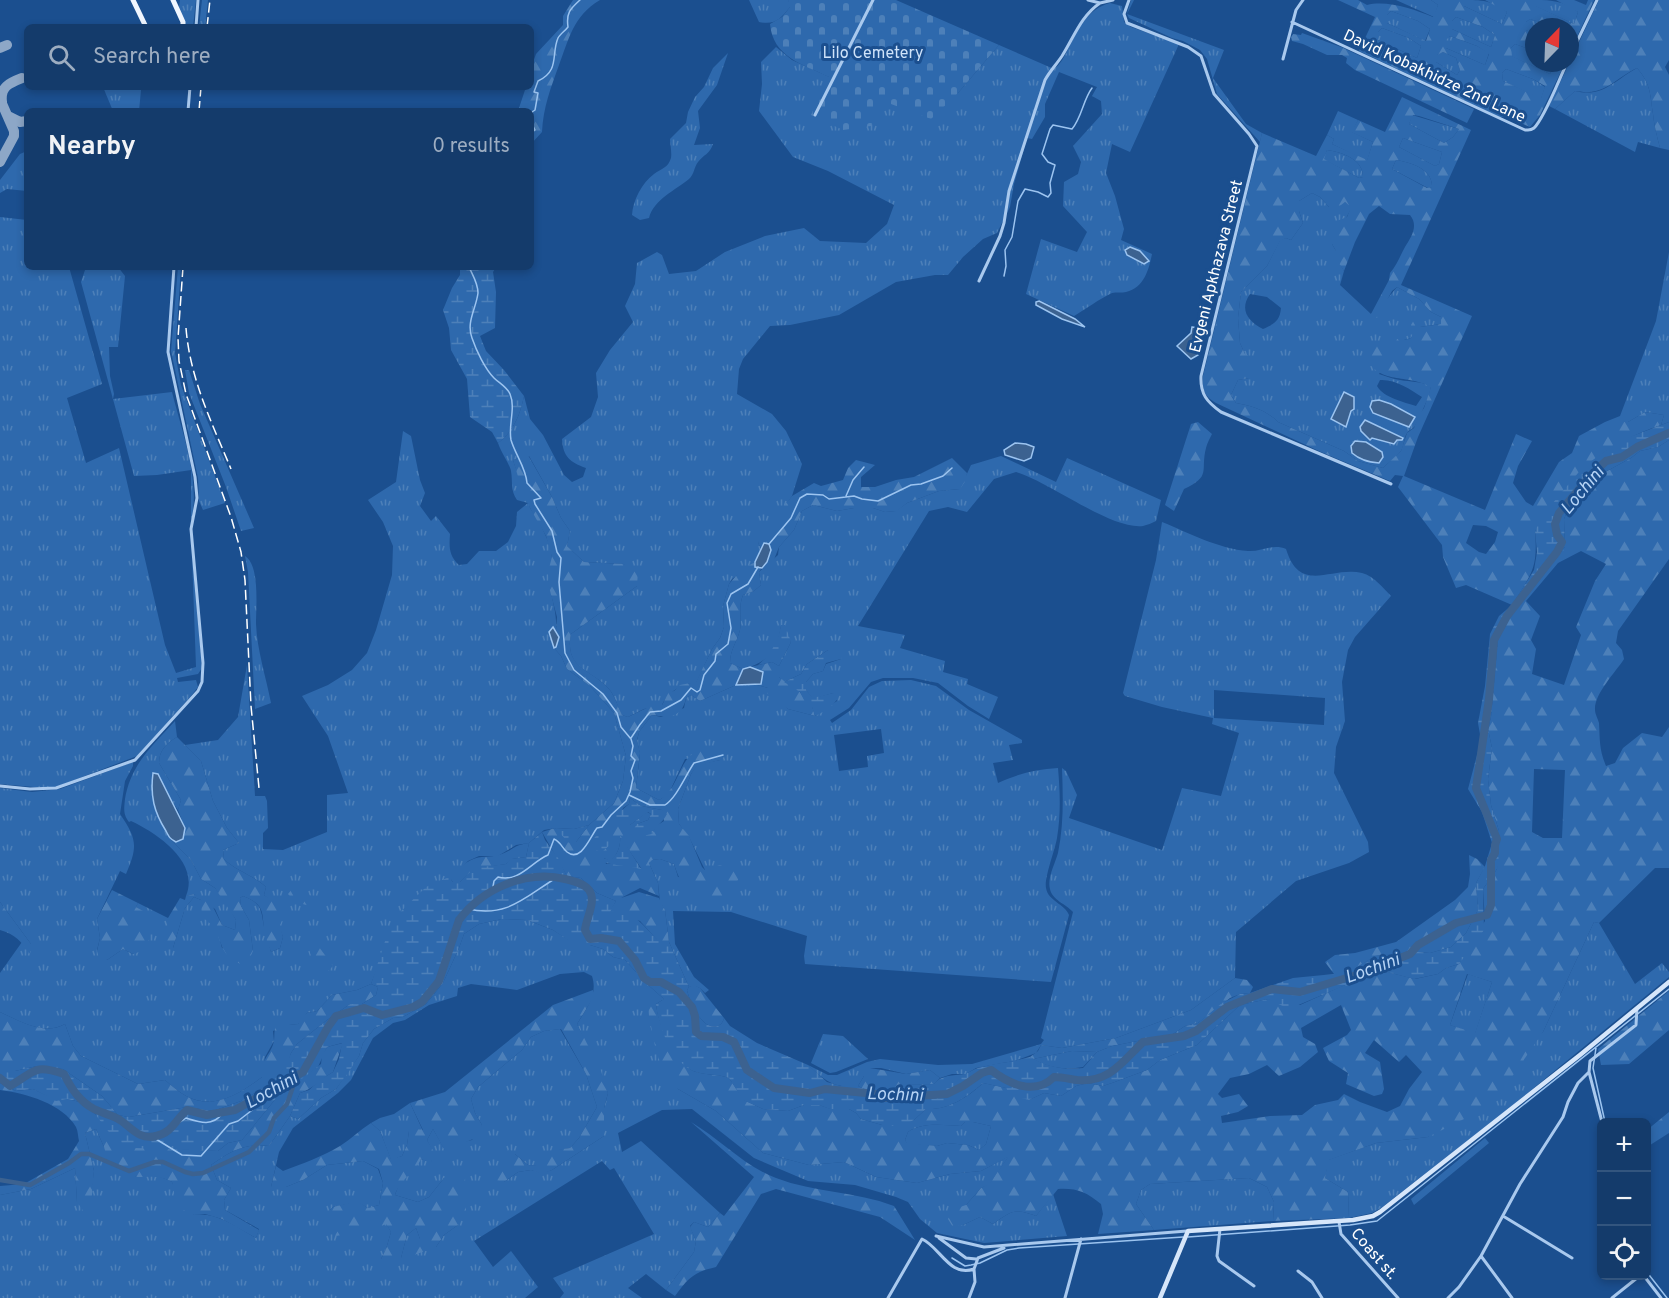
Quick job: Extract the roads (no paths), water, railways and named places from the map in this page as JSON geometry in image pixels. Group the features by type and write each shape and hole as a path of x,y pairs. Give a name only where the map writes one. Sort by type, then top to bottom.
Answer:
{"main road":[{"path":"133,0 145,24"},
{"path":"173,0 183,24"}],"street":[{"path":"196,24 198,0"},
{"path":"815,116 873,0"},
{"path":"1088,0 1100,3"},
{"path":"979,281 1000,236 1009,191 1045,80 1090,10 1100,3 1113,0"},
{"name":"Evgeni Apkhazava Street","path":"1129,0 1124,14 1127,23 1188,47 1201,56 1214,94 1257,146 1200,376 1200,387 1204,396 1209,404 1221,412 1391,484"},
{"path":"1282,59 1296,10 1303,0"},
{"path":"1579,37 1597,0"},
{"name":"David Kobakhidze 2nd Lane","path":"1292,22 1525,130 1534,128 1563,72"},
{"path":"188,108 190,90"},
{"path":"0,786 30,789 56,788 135,760 194,696 202,682 203,663 191,529 197,498 195,477 168,352 174,270"},
{"path":"1010,1245 978,1258 966,1258 936,1236 984,1247 1188,1231 1339,1222 1364,1219 1380,1212 1436,1170 1637,1013 1669,982"},
{"path":"1601,1118 1589,1072 1590,1061 1636,1024 1637,1013"},
{"path":"1448,1298 1459,1287 1481,1256 1520,1184 1563,1117 1578,1083 1589,1072"},
{"path":"1503,1216 1572,1258"},
{"name":"Coast st.","path":"1339,1222 1341,1234 1398,1298"},
{"path":"1220,1229 1217,1256 1219,1261 1254,1286"},
{"path":"1160,1298 1188,1231"},
{"path":"888,1298 922,1239 954,1268 966,1271 974,1269"},
{"path":"1065,1298 1081,1239"},
{"path":"1481,1256 1512,1298"},
{"path":"969,1298 975,1282 974,1269 978,1258"},
{"path":"1298,1271 1312,1282 1322,1298"},
{"path":"1612,1298 1634,1280"},
{"path":"1648,1280 1661,1298"}],"waterway":[{"path":"534,111 538,93 534,92 538,81 545,77 552,67 558,38 568,27 570,12 580,0"},
{"path":"1004,276 1005,250 1012,237 1018,201 1025,189 1048,197 1051,193 1050,183 1055,165 1048,162 1042,154 1050,129 1053,125 1072,129 1092,88"},
{"path":"470,270 478,293 470,332 487,370 510,394 512,399 511,440 525,472 527,483 541,498 534,500 535,504 552,531 557,552 561,558 559,582 565,653 574,670 603,694 617,713 621,727 631,739 633,746 631,756 635,760 631,771 633,778 630,792 626,801 602,827 597,828 581,852 577,854 567,852 554,839 548,855 519,875 498,877 494,881 492,892"},
{"name":"Lochini","path":"0,1078 10,1086 40,1069 64,1074 76,1094 89,1106 117,1118 136,1132 150,1137 166,1132 187,1110 207,1115 235,1110 303,1072 336,1016 364,1008 382,1015 413,1007 422,1002 439,981 459,920 480,899 493,891 506,884 535,877 565,879 589,890 592,904 585,930 590,939 619,941 635,960 644,978 650,982 661,982 679,992 692,1007 696,1032 701,1036 723,1037 734,1042 747,1070 774,1088 810,1093 825,1089 876,1094 885,1098 947,1094 991,1070 1006,1080 1030,1087 1047,1083 1054,1077 1077,1080 1098,1078 1115,1069 1143,1042 1184,1036 1196,1031 1227,1007 1272,989 1300,992 1360,974 1410,954 1418,945 1456,923 1487,915 1491,905 1491,860 1495,853 1497,839 1476,788 1489,699 1494,640 1507,616 1557,552 1562,542 1557,535 1555,524 1559,513 1590,476 1606,461 1622,457 1637,447 1669,433"},
{"path":"846,496 853,480 864,467"},
{"path":"769,544 791,518 800,498 807,494 823,495 829,499 854,496 878,501 911,485 943,476 952,468"},
{"path":"631,738 650,712 661,711 681,700 691,688 697,692 700,690 704,675 715,661 716,654 728,644 731,628 727,603 731,594 748,584 758,567"},
{"path":"629,795 650,805 665,805 677,792 694,763 723,755"},
{"path":"468,909 494,911 505,908 525,899 556,878"},
{"path":"1188,1237 1377,1221 1669,989"},
{"path":"1596,1048 1593,1068 1604,1118"},
{"path":"0,1180 30,1185 81,1154 89,1154 129,1171 155,1162 163,1162 185,1172 203,1173 249,1152 269,1132 274,1118 287,1104 297,1075"},
{"path":"151,1136 182,1155 201,1156 229,1124 238,1121 256,1107 263,1099 265,1092"},
{"path":"173,1127 186,1118 210,1122 222,1114"},
{"path":"952,1258 965,1266 980,1263 1007,1250 1019,1248 1183,1237"},
{"path":"1651,1277 1667,1298"}],"railway":[{"path":"207,24 210,0"},
{"path":"199,108 201,90"},
{"path":"183,270 178,338 179,361 186,394 231,517 241,552 245,580 251,706 259,788"},
{"path":"186,328 197,383 231,469"}],"park label":[{"name":"Lilo Cemetery","path":"873,52"}]}
